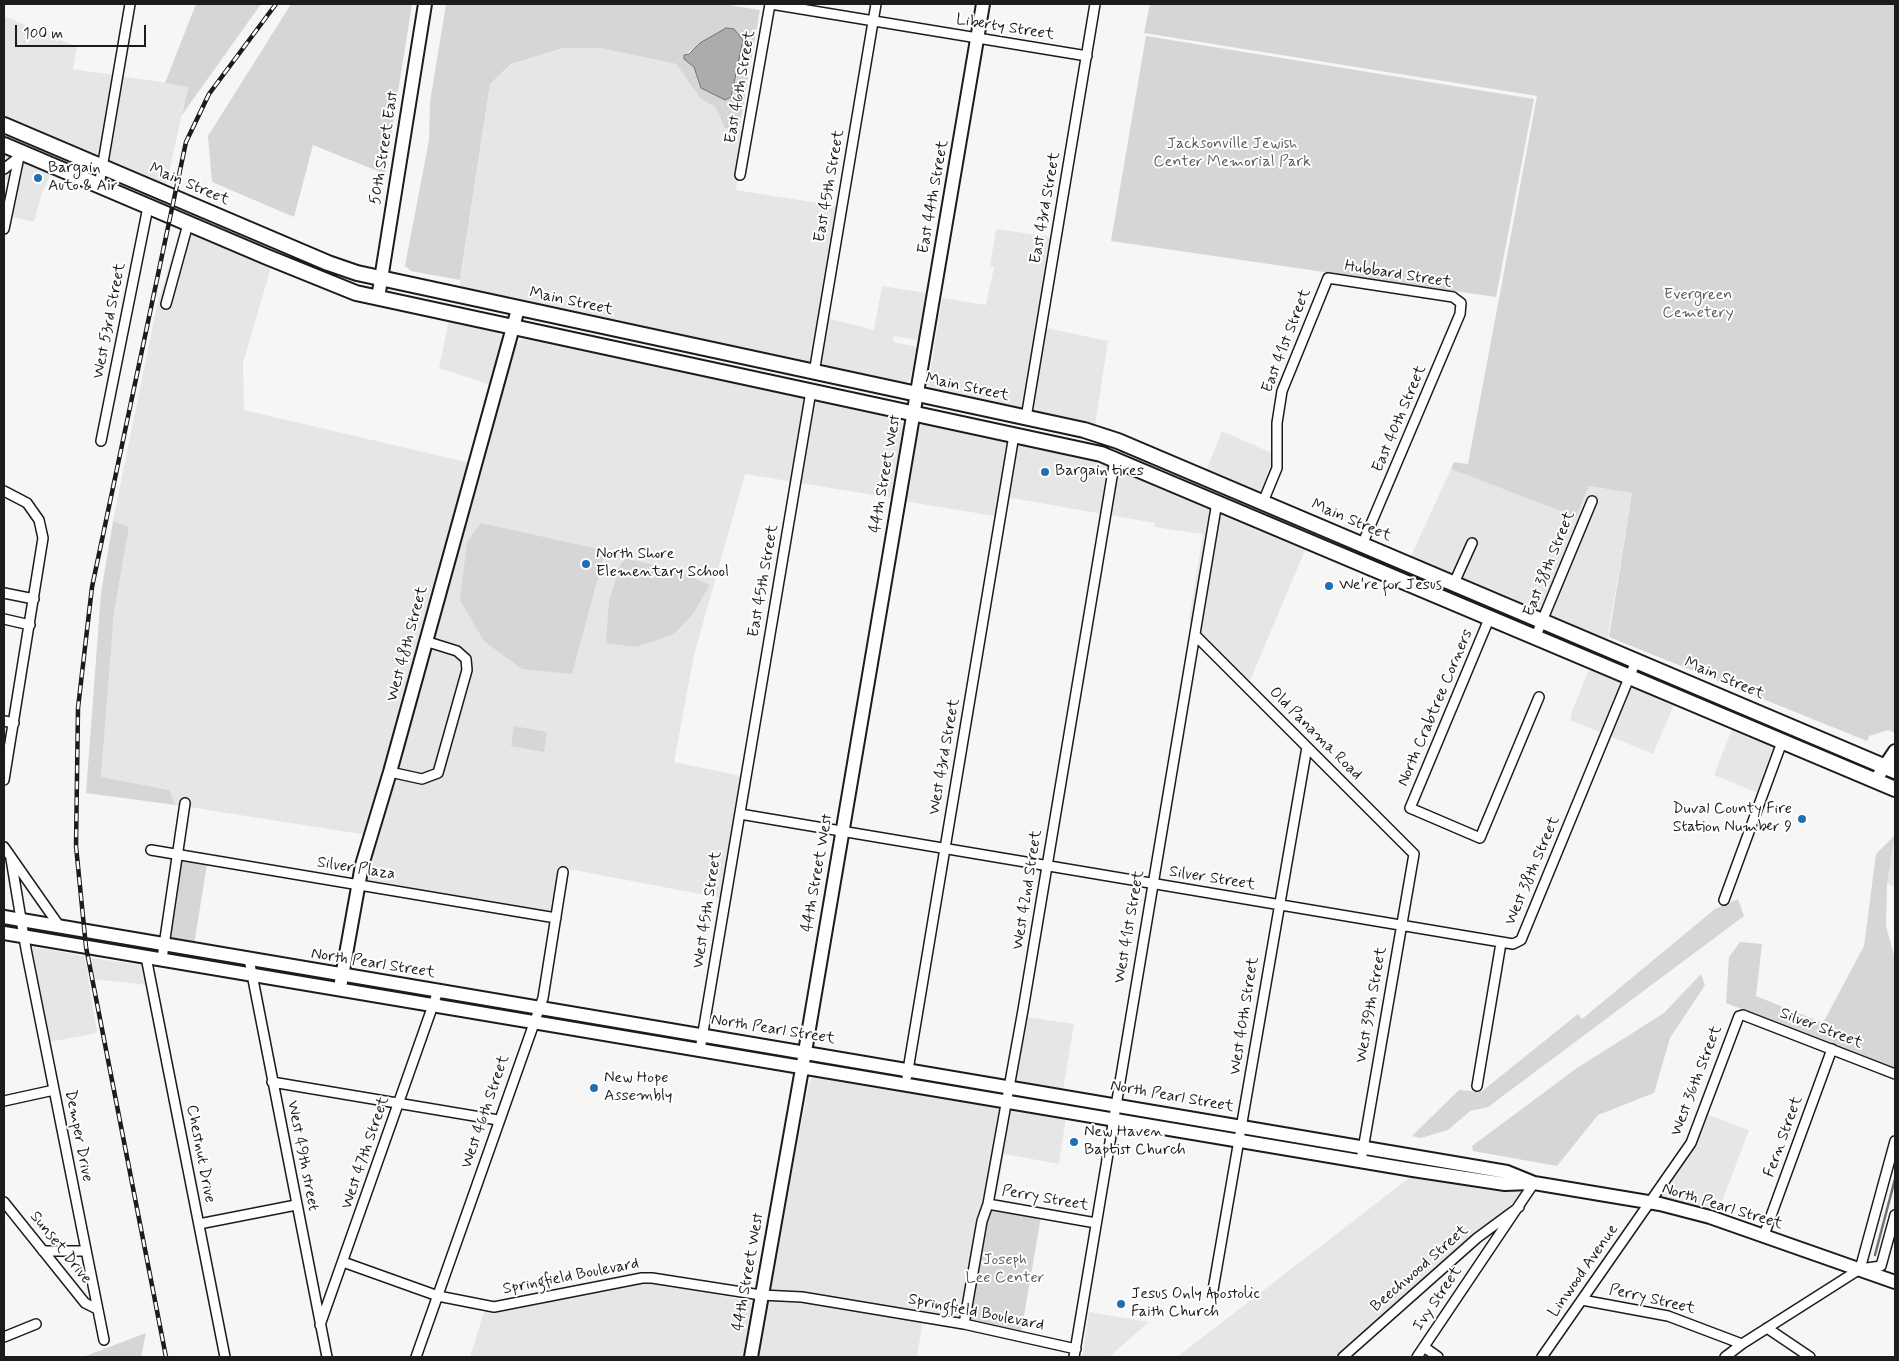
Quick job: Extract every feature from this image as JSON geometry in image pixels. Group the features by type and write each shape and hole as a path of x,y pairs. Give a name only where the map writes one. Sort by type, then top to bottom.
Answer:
{"main road":[{"name":"Main Street","path":"4,125 328,264 380,280 1084,430 1118,440 1542,622 1890,768"},
{"path":"4,145 19,155 99,186 328,283 378,298 1080,448 1114,459 1895,789"},
{"path":"1217,502 1231,500 1291,523 1339,535"}],"street":[{"path":"99,186 130,4"},
{"name":"50th Street East","path":"378,298 425,4"},
{"name":"Liberty Street","path":"771,4 1087,56"},
{"name":"East 46th Street","path":"740,175 771,4"},
{"name":"East 45th Street","path":"814,373 876,4"},
{"name":"East 44th Street","path":"917,395 983,4"},
{"name":"East 43rd Street","path":"1026,418 1095,4"},
{"path":"4,169 19,155"},
{"path":"4,229 19,155"},
{"name":"West 53rd Street","path":"101,441 148,207"},
{"path":"166,304 188,224"},
{"name":"Hubbard Street","path":"1328,278 1454,297 1461,303"},
{"name":"East 41st Street","path":"1263,502 1277,468 1276,423 1282,391 1328,278"},
{"name":"East 40th Street","path":"1362,545 1460,314 1461,303"},
{"name":"West 48th Street","path":"339,989 358,885 518,309"},
{"name":"East 45th Street","path":"746,775 811,391"},
{"name":"44th Street West","path":"751,1357 760,1295 805,1052 917,395"},
{"name":"West 43rd Street","path":"905,1084 1014,435"},
{"name":"West 42nd Street","path":"964,1324 1009,1086 1114,459"},
{"path":"4,491 27,503 39,520 43,549 4,780"},
{"name":"East 38th Street","path":"1535,638 1592,501"},
{"name":"West 41st Street","path":"1075,1353 1217,502"},
{"path":"1454,583 1472,543"},
{"path":"4,593 34,599"},
{"path":"4,619 30,625"},
{"name":"North Crabtree Corners","path":"1490,619 1410,808 1480,838 1538,697"},
{"name":"Old Panama Road","path":"1195,635 1414,854"},
{"path":"390,772 422,779 438,773 467,670 466,659 457,651 425,642"},
{"name":"West 38th Street","path":"1477,1086 1501,943 1513,944 1521,940 1636,661"},
{"path":"4,720 14,722"},
{"path":"1724,900 1782,742"},
{"name":"West 40th Street","path":"1212,1290 1307,747"},
{"path":"1875,781 1890,768 1895,751"},
{"name":"West 45th Street","path":"700,1050 746,775"},
{"path":"162,960 185,803"},
{"name":"Silver Street","path":"740,814 1501,943"},
{"path":"4,847 60,927"},
{"name":"Silver Plaza","path":"151,850 556,918"},
{"name":"West 39th Street","path":"1361,1161 1414,854"},
{"name":"Demper Drive","path":"11,859 24,936 104,1340"},
{"name":"West 46th Street","path":"416,1357 498,1120 543,998 563,872"},
{"name":"North Pearl Street","path":"4,917 1363,1146 1508,1172 1534,1183"},
{"name":"North Pearl Street","path":"4,933 1361,1161 1505,1184 1534,1183 1650,1202 1710,1217 1895,1282"},
{"name":"Chestnut Drive","path":"146,957 225,1357"},
{"name":"West 49th street","path":"249,959 327,1357"},
{"name":"West 47th Street","path":"320,1325 438,991"},
{"name":"Silver Street","path":"1736,1019 1743,1015 1895,1074"},
{"name":"West 36th Street","path":"1650,1202 1695,1135 1736,1019"},
{"name":"Fern Street","path":"1764,1235 1832,1050"},
{"path":"272,1082 498,1120"},
{"path":"4,1101 54,1090"},
{"path":"1860,1269 1895,1141"},
{"name":"Ivy Street","path":"1417,1357 1534,1183"},
{"name":"Sunset Drive","path":"4,1202 85,1303 97,1309"},
{"name":"Linwood Avenue","path":"1542,1357 1650,1202"},
{"name":"Perry Street","path":"988,1204 1096,1222"},
{"path":"198,1224 296,1205"},
{"name":"Beechwood Street","path":"1343,1357 1477,1238 1519,1207"},
{"path":"1725,1357 1742,1344 1860,1269 1881,1266 1895,1215"},
{"path":"43,1251 86,1250"},
{"name":"Springfield Boulevard","path":"343,1262 438,1296 494,1307 642,1278 760,1295 802,1297 964,1324 1075,1353"},
{"name":"Perry Street","path":"1582,1300 1668,1316 1742,1344"},
{"path":"4,1337 36,1324"},
{"path":"1767,1328 1810,1357"},
{"path":"1424,1347 1438,1357"}],"shaded area":[{"path":"4,16 77,47 73,69 188,86 166,187 4,118"},
{"path":"726,28 734,29 743,40 731,97 725,100 701,88 694,67 684,59 684,55 689,54 700,43"},
{"path":"563,48 600,48 676,64 700,98 715,107 725,128 745,131 736,190 837,206 819,316 874,330 882,286 926,293 918,340 894,336 893,342 917,347 910,380 902,384 459,290 490,84 512,64"},
{"path":"4,153 51,173 41,196 34,222 4,215 9,181 4,178"},
{"path":"181,228 272,264 243,363 244,410 470,463 367,835 176,805 169,790 101,778 114,613 129,527 113,521 157,305"},
{"path":"996,229 1051,237 1037,326 1108,341 1095,426 933,392 928,386 942,298 986,305 994,267 990,267"},
{"path":"449,320 496,330 501,336 502,343 491,385 439,368"},
{"name":"North Shore Elementary School","path":"524,337 898,417 904,429 892,498 745,474 694,655 674,762 741,776 721,898 569,869 562,914 363,881 514,345"},
{"path":"927,423 1102,462 1306,548 1249,683 1189,621 1203,534 1154,527 1155,523 1000,496 995,516 903,501 917,428"},
{"path":"1222,431 1276,455 1259,493 1206,471"},
{"path":"1451,469 1576,517 1589,486 1632,493 1607,642 1410,558"},
{"path":"1589,669 1674,705 1653,754 1570,720"},
{"path":"1732,729 1775,747 1758,793 1714,775"},
{"path":"1895,838 1895,887 1887,884"},
{"path":"32,947 85,956 97,1033 50,1042"},
{"path":"90,958 142,965 146,985 94,979"},
{"path":"1026,1017 1074,1024 1063,1090 1015,1082"},
{"path":"814,1075 1066,1117 1059,1164 1004,1154 997,1195 989,1210 970,1322 924,1313 917,1357 757,1357 809,1083"},
{"path":"1698,1111 1749,1130 1718,1212 1702,1206 1650,1194 1685,1144"},
{"path":"1413,1175 1526,1191 1337,1357 1177,1357"},
{"path":"640,1283 656,1283 749,1301 751,1303 751,1312 743,1357 470,1357 484,1312 500,1312"},
{"path":"1089,1312 1149,1322 1109,1357 1082,1357"}],"green space":[{"path":"196,4 261,4 182,115 188,87 165,83"},
{"path":"291,4 412,4 385,174 313,145 294,217 212,182 208,136"},
{"path":"446,4 722,4 760,10 739,130 725,128 715,107 700,98 676,64 600,48 563,48 511,64 490,84 460,280 411,271 405,266 429,140 430,102","holes":["726,28 734,29 701,88 694,67 684,55"]},
{"name":"Evergreen Cemetery","path":"1150,4 1895,4 1895,733 1888,730 1869,736 1867,741 1609,637 1632,493 1589,486 1576,517 1451,469 1454,462 1468,464 1537,96 1144,33"},
{"name":"Jacksonville Jewish Center Memorial Park","path":"1146,36 1534,99 1496,297 1111,241"},
{"path":"113,521 129,527 114,613 101,777 169,790 176,805 86,793 101,593"},
{"path":"481,523 598,549 604,555 572,674 522,669 484,641 460,600 467,542"},
{"path":"628,559 672,569 710,585 692,615 674,634 636,647 606,643 609,601 621,563"},
{"path":"514,726 547,732 544,752 511,746"},
{"path":"1895,835 1887,884 1886,926 1895,959 1895,1069 1726,1003 1729,957 1740,942 1762,944 1756,996 1823,1023 1864,946 1876,854"},
{"path":"180,860 207,864 194,945 169,941"},
{"path":"1738,899 1744,916 1488,1107 1470,1111 1448,1130 1421,1138 1412,1136 1459,1090 1481,1092 1578,1014 1582,1019 1715,909"},
{"path":"1701,974 1705,985 1670,1038 1654,1093 1598,1115 1557,1166 1473,1151 1472,1146 1577,1068 1664,1013"},
{"name":"Joseph Lee Center","path":"989,1210 1041,1217 1021,1333 970,1322"},
{"path":"146,1333 141,1357 83,1357"}],"waterway":[{"path":"1875,1255 1895,1179"}],"railway":[{"path":"166,1357 86,947 76,846 78,708 92,587 186,142 209,94 276,4"}],"place":[{"name":"Bargain Auto & Air","path":"38,178"},
{"name":"Bargain tires","path":"1045,472"},
{"name":"North Shore Elementary School","path":"586,564"},
{"name":"We're for Jesus","path":"1329,586"},
{"name":"Duval County Fire Station Number 9","path":"1802,819"},
{"name":"New Hope Assembly","path":"594,1088"},
{"name":"New Haven Baptist Church","path":"1074,1142"},
{"name":"Jesus Only Apostolic Faith Church","path":"1121,1304"}]}
